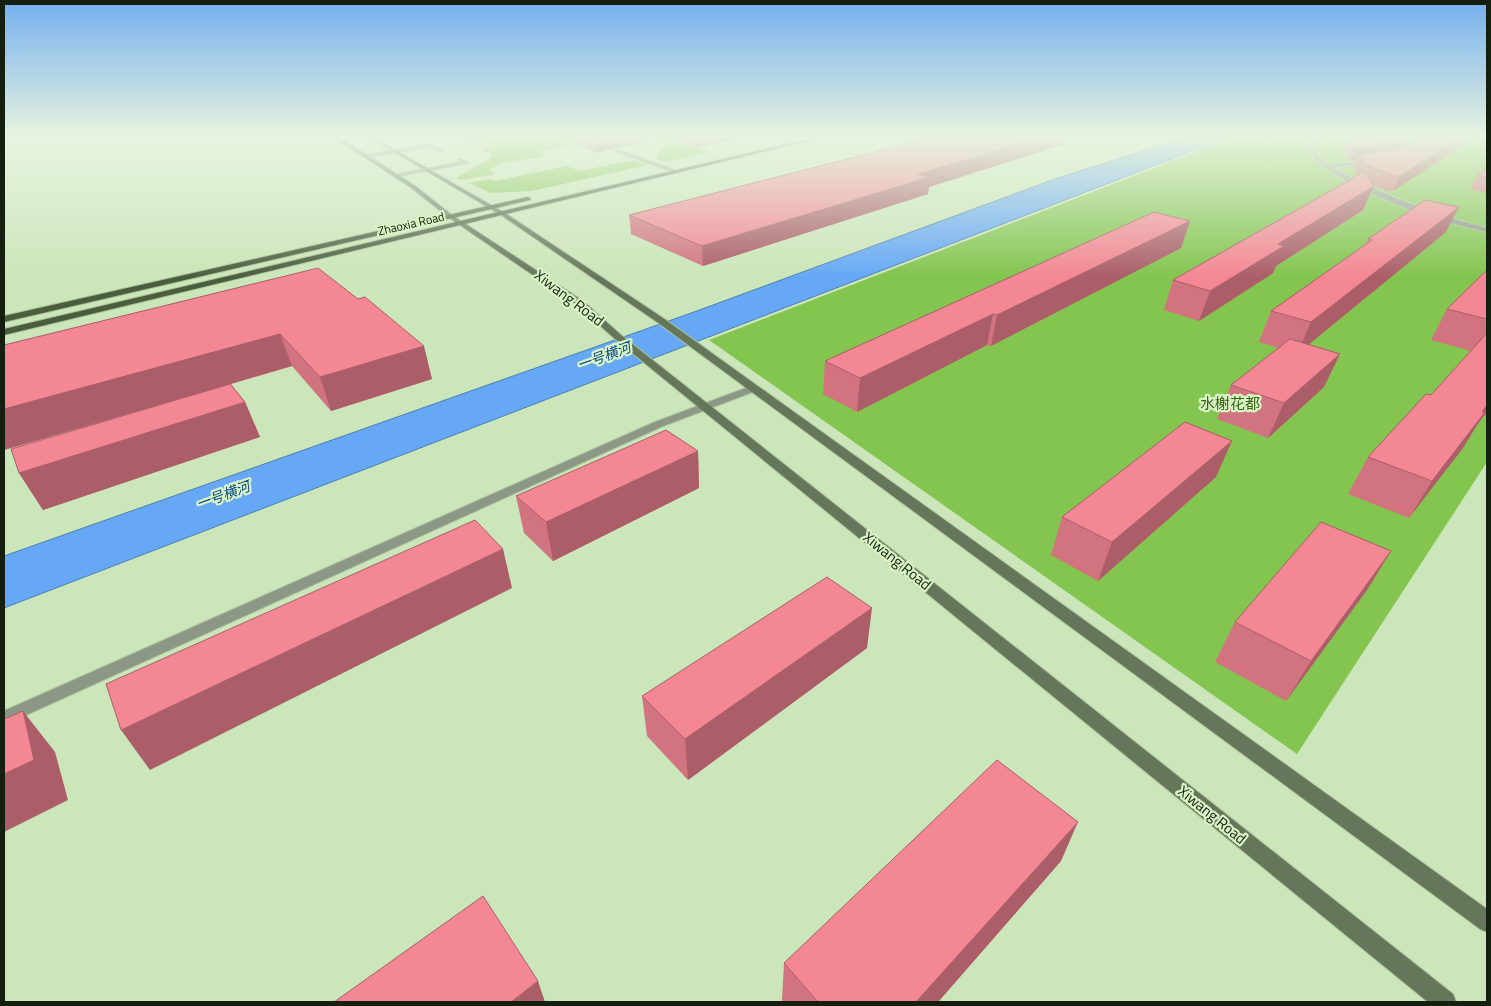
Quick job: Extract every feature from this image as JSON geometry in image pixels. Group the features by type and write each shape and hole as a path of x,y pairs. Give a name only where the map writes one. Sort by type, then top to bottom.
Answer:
{"main road":[{"name":"Xiwang Road","path":"407,184 450,216 580,303 618,337 1445,1002"},
{"name":"Xiwang Road","path":"449,184 502,214 660,320 1487,922"},
{"path":"576,188 593,184"},
{"name":"Zhaoxia Road","path":"4,332 628,184"},
{"name":"Zhaoxia Road","path":"4,319 537,197"}],"street":[{"path":"1356,184 1398,204 1457,224 1487,230"},
{"path":"4,718 650,428 754,388"}],"green space":[{"path":"471,184 563,184 532,191 490,193"},
{"name":"水榭花都","path":"1113,184 1487,184 1487,462 1297,754 709,340"}],"water":[{"name":"一号横河","path":"1042,184 1107,184 4,608 4,556 694,312"}],"building":[{"path":"750,184 907,184 702,246 629,215"},
{"path":"1343,184 1373,184 1374,186 1278,244 1284,246 1210,291 1173,280"},
{"path":"1425,200 1459,207 1311,322 1271,311 1372,240 1368,239"},
{"path":"1154,212 1190,221 997,315 993,314 860,378 825,361"},
{"path":"318,268 358,299 365,297 424,346 320,377 280,334 4,409 4,345"},
{"path":"1487,270 1487,319 1447,309"},
{"path":"1487,333 1487,405 1482,412 1485,412 1432,481 1368,457 1426,394 1431,395"},
{"path":"1290,339 1340,354 1284,403 1231,385"},
{"path":"230,384 245,402 19,473 11,449"},
{"path":"1185,422 1232,441 1112,542 1062,517"},
{"path":"666,430 698,451 546,522 516,496"},
{"path":"475,520 503,549 121,730 106,684"},
{"path":"1321,522 1391,551 1311,661 1235,622"},
{"path":"827,577 872,608 685,739 642,696"},
{"path":"23,711 34,760 4,774 4,719"},
{"path":"997,760 1078,822 916,1002 818,1002 784,963"},
{"path":"483,896 538,981 511,1002 334,1002"}]}
